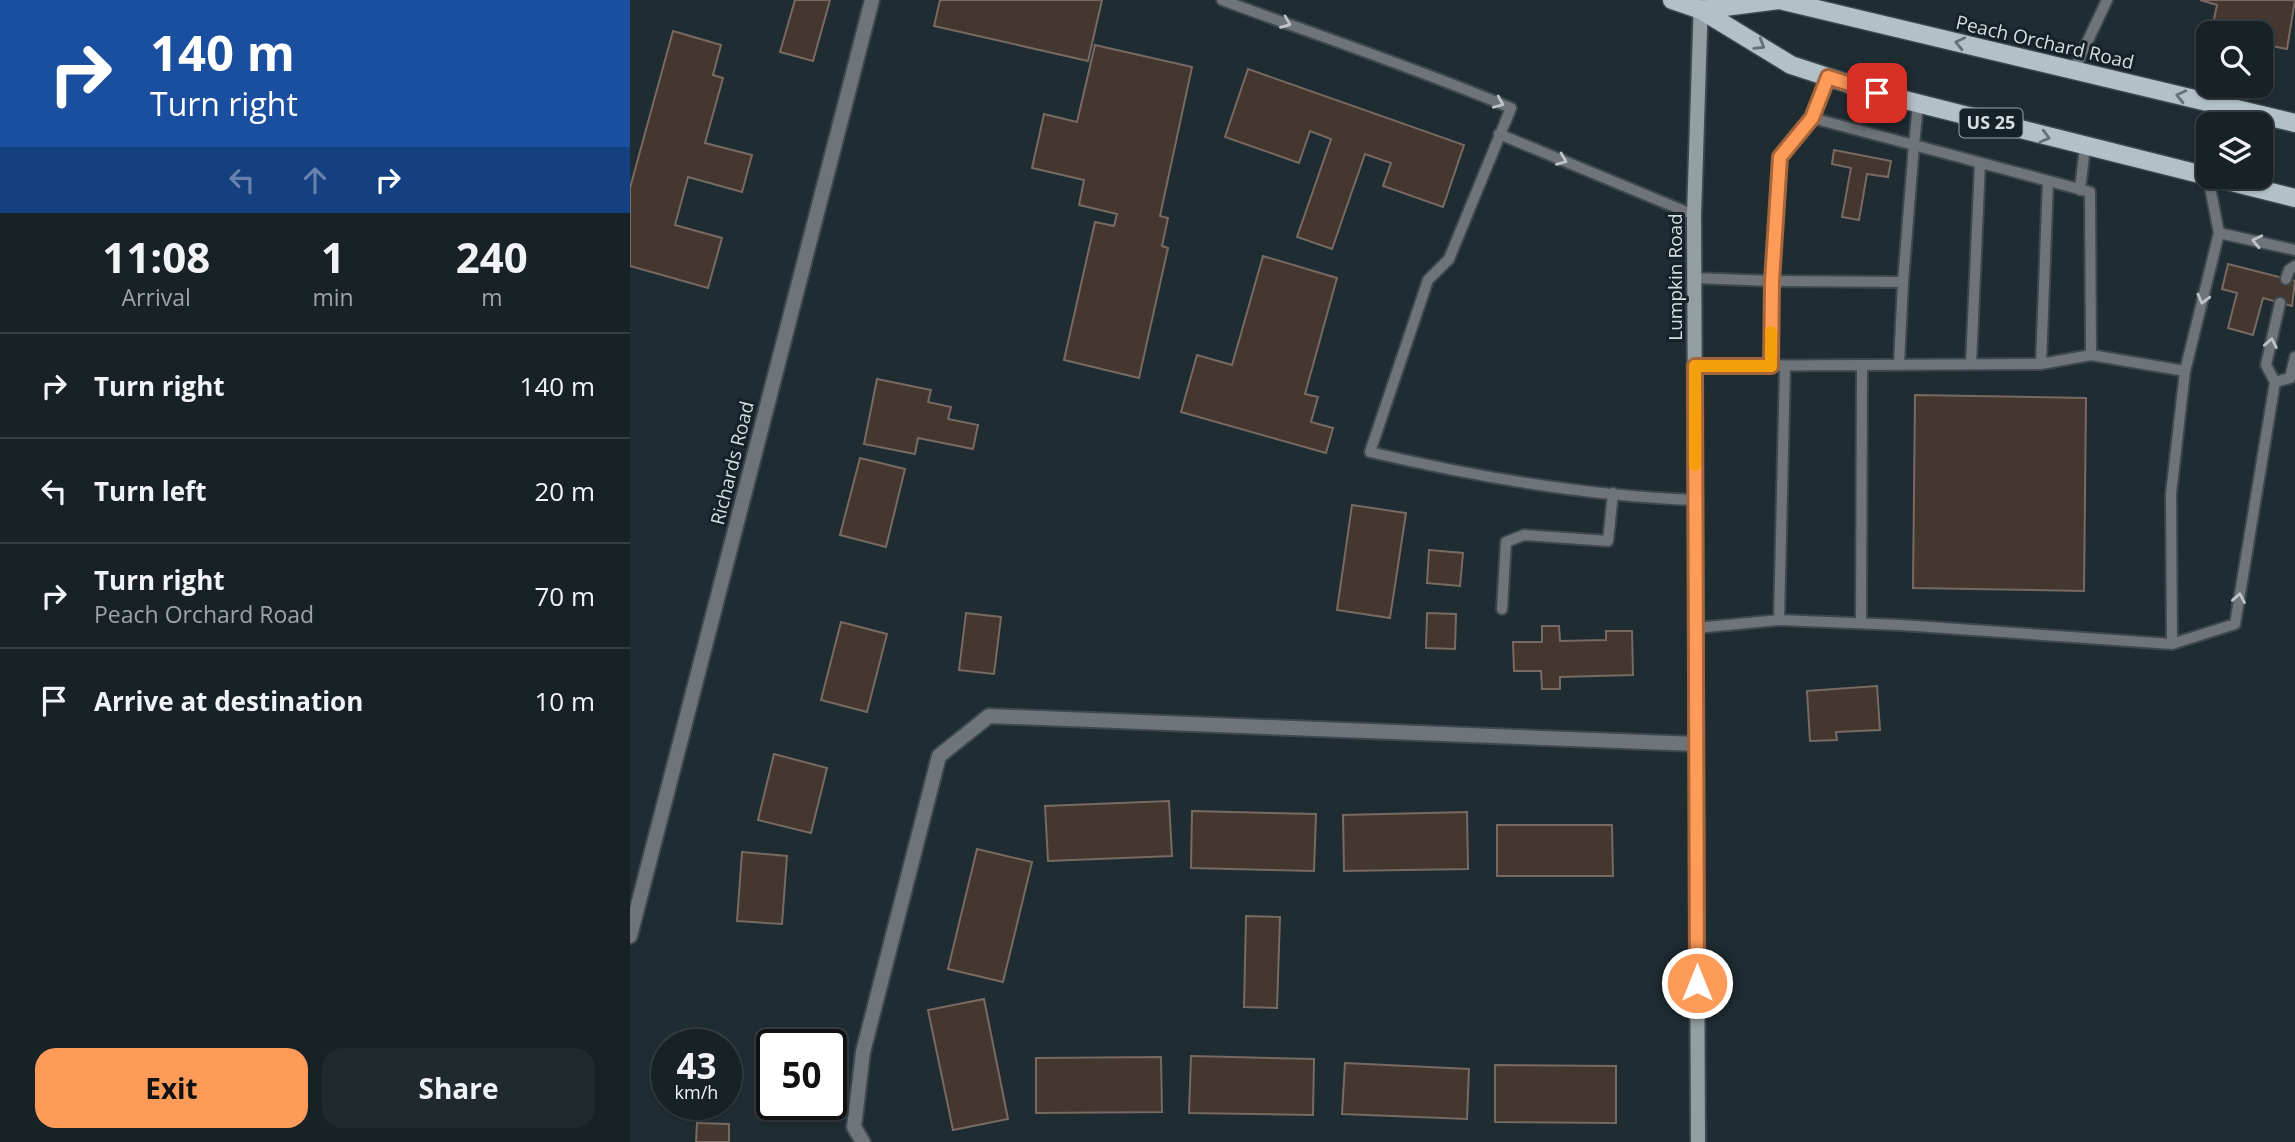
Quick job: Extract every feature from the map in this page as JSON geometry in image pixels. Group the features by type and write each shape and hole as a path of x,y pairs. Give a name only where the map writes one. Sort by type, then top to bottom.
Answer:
{"main road":[{"name":"Peach Orchard Road","path":"1672,0 1701,5 1779,0 2295,123"},
{"name":"Peach Orchard Road","path":"1701,5 1791,65 1918,104 2196,174"},
{"name":"Lumpkin Road","path":"1698,1142 1694,215 1701,5"},
{"name":"Peach Orchard Road","path":"2258,189 2295,198"}],"street":[{"name":"Richards Road","path":"630,936 872,0"},
{"path":"863,1142 854,1127 863,1052 939,756 989,716 1696,744"}],"lane":[{"path":"1222,0 1367,51 1511,108 1450,259 1428,280 1370,452 1468,475 1656,499 1695,500"},
{"path":"2074,71 2107,0"},
{"path":"1771,366 1772,281 1780,157 1812,118 1828,77"},
{"path":"1899,365 1918,104"},
{"path":"1812,118 2090,192 2091,355"},
{"path":"1499,134 1694,215"},
{"path":"2080,190 2085,147"},
{"path":"1972,364 1980,163"},
{"path":"2041,364 2048,181"},
{"path":"2172,644 2171,494 2185,372 2220,233 2211,189"},
{"path":"2220,233 2295,250"},
{"path":"2286,279 2289,270 2295,267"},
{"path":"1694,278 1903,282"},
{"path":"1696,628 1779,620 2172,644 2235,624 2275,382 2266,365 2280,303"},
{"path":"1695,366 2041,364 2091,355 2185,372"},
{"path":"2275,382 2290,378 2295,357"},
{"path":"1861,623 1862,365"},
{"path":"1779,620 1785,366"},
{"path":"1502,609 1506,542 1524,535 1608,541 1613,493"}],"building":[{"path":"795,0 830,0 813,61 780,52"},
{"path":"940,0 1102,0 1088,61 934,26"},
{"path":"2200,0 2295,0 2287,49 2273,46 2273,21 2214,21 2217,5"},
{"path":"673,31 721,45 713,75 723,78 705,143 752,155 742,192 688,177 675,225 722,238 708,288 630,266 630,188"},
{"path":"1095,45 1192,67 1160,216 1168,218 1162,246 1168,248 1139,378 1064,360 1095,222 1114,226 1117,214 1079,205 1084,180 1032,168 1044,114 1077,122"},
{"path":"1248,69 1464,145 1443,207 1383,186 1391,163 1365,154 1332,249 1297,237 1331,139 1310,131 1299,163 1225,137"},
{"path":"1834,150 1891,161 1888,177 1867,174 1859,220 1842,217 1851,168 1832,164"},
{"path":"1263,256 1337,278 1305,394 1318,397 1311,422 1333,428 1326,453 1181,412 1197,355 1232,365"},
{"path":"2228,264 2295,281 2292,306 2263,298 2253,335 2228,328 2237,293 2222,289"},
{"path":"877,379 931,390 928,402 951,407 948,419 978,425 973,449 918,438 915,454 864,444"},
{"path":"1915,395 2086,398 2084,591 1913,588"},
{"path":"860,458 905,469 886,547 840,535"},
{"path":"1352,505 1406,513 1390,618 1337,610"},
{"path":"1429,550 1463,553 1460,586 1427,583"},
{"path":"966,613 1001,617 994,674 959,670"},
{"path":"1427,613 1456,614 1455,649 1426,648"},
{"path":"841,622 887,634 867,712 821,700"},
{"path":"1542,626 1559,626 1560,641 1606,640 1606,631 1632,631 1633,675 1560,677 1560,689 1542,689 1541,671 1514,671 1513,642 1542,642"},
{"path":"1877,686 1880,730 1836,732 1837,740 1810,741 1807,691"},
{"path":"774,754 827,768 811,833 758,820"},
{"path":"1169,801 1172,856 1048,861 1045,806"},
{"path":"1192,811 1316,814 1314,871 1191,868"},
{"path":"1467,812 1468,869 1344,871 1343,815"},
{"path":"1497,825 1612,825 1613,876 1497,876"},
{"path":"977,849 1032,862 1003,982 948,969"},
{"path":"742,852 787,856 782,924 737,921"},
{"path":"1246,916 1280,917 1277,1008 1244,1007"},
{"path":"984,999 1008,1119 953,1130 928,1010"},
{"path":"1191,1056 1314,1059 1313,1115 1189,1113"},
{"path":"1161,1057 1162,1112 1036,1113 1036,1058"},
{"path":"1345,1063 1469,1069 1467,1119 1342,1114"},
{"path":"1495,1065 1616,1066 1616,1123 1495,1122"},
{"path":"697,1123 729,1124 729,1142 696,1142"}],"slow traffic":[{"path":"1695,465 1695,366 1771,366 1771,332"}],"route":[{"path":"1697,983 1695,366 1771,366 1772,281 1780,157 1812,118 1828,77 1877,93"}]}
